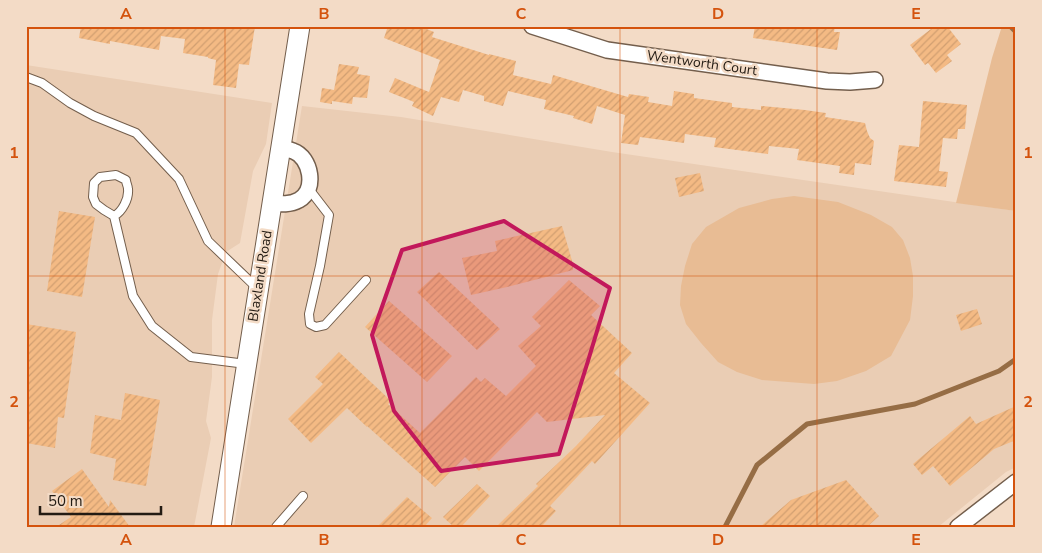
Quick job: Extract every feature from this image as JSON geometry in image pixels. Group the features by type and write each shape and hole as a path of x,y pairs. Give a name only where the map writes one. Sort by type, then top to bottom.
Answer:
{"street":[{"name":"Blaxland Road","path":"221,527 300,26"},
{"name":"Wentworth Court","path":"532,26 607,50 827,81 875,80"},
{"path":"272,203 284,205 300,200 309,189 311,180 304,158 294,151 281,148"},
{"path":"958,527 1016,482"}],"lane":[{"path":"26,76 42,83 70,103 94,116 136,133 179,179 208,241 258,290"},
{"path":"114,216 120,213 126,199 129,190 126,180 116,175 100,177 94,183 93,197 96,204 114,216 132,296 152,326 191,357 246,364"},
{"path":"309,189 329,215 309,314 310,324 316,327 325,325 366,280"},
{"path":"276,527 303,496"}],"highlighted area":[{"path":"504,221 610,288 559,454 441,471 394,411 372,335 402,250"}],"shaded area":[{"path":"1002,26 1016,26 1016,211 956,203 992,58"},
{"path":"26,65 272,103 266,144 253,171 240,243 226,252 218,274 212,320 212,377 206,421 211,438 194,527 26,527"},
{"path":"302,106 401,117 612,152 1016,211 1016,467 1006,472 938,527 234,527"},
{"path":"794,196 838,202 871,215 892,227 903,240 910,258 913,276 913,296 910,320 891,356 866,371 837,381 814,384 762,380 737,372 718,362 701,343 686,324 680,305 681,286 692,244 706,227 739,208 772,199"}],"building":[{"path":"81,26 255,26 249,65 239,64 236,88 213,85 216,60 183,53 185,39 161,36 159,50 110,41 110,44 79,38"},
{"path":"388,26 419,26 434,32 432,37 489,55 516,61 513,75 551,84 553,75 628,97 629,94 649,97 648,102 672,106 674,91 694,94 694,98 732,103 732,107 761,110 761,106 805,110 826,113 825,117 865,123 870,138 874,141 871,165 855,163 854,175 839,173 840,166 797,160 799,149 769,146 768,154 714,147 716,138 685,134 684,143 640,137 638,145 621,143 625,115 597,106 592,124 573,118 574,116 544,109 546,100 508,91 503,106 484,101 484,96 463,90 459,102 441,97 433,116 412,106 414,102 389,92 395,78 429,92 440,60 384,38"},
{"path":"755,26 835,26 834,32 840,32 837,50 753,38"},
{"path":"935,26 947,26 961,44 947,55 952,61 936,73 928,63 925,65 910,45"},
{"path":"339,64 359,67 357,74 370,76 367,98 353,97 352,104 332,101 332,104 320,102 322,88 334,90"},
{"path":"923,101 967,105 965,129 958,129 957,139 943,138 939,171 948,172 946,187 894,181 899,145 919,147"},
{"path":"700,173 704,191 679,197 675,178"},
{"path":"59,211 95,217 82,297 47,291"},
{"path":"562,226 573,270 471,295 462,258 497,251 495,241"},
{"path":"439,272 500,329 477,350 417,292"},
{"path":"569,280 600,306 591,315 632,353 614,373 650,403 595,464 592,461 550,506 556,511 541,527 496,527 538,486 536,484 605,415 547,422 537,412 479,471 465,457 435,487 347,408 311,443 288,419 323,384 315,377 339,352 391,401 388,404 420,433 476,377 481,382 485,378 506,396 536,366 518,346 541,326 532,317"},
{"path":"389,301 452,356 427,382 365,327"},
{"path":"977,309 982,324 961,331 956,315"},
{"path":"26,324 76,332 64,418 58,417 55,448 26,443"},
{"path":"125,393 160,400 146,486 113,480 116,459 90,453 95,415 121,420"},
{"path":"1016,406 1016,440 994,449 950,486 933,466 922,475 913,464 970,416 976,424"},
{"path":"82,469 109,507 110,500 130,527 56,527 71,517 52,491"},
{"path":"846,480 879,516 867,527 760,527 791,500"},
{"path":"477,484 490,496 461,527 454,527 443,517"},
{"path":"407,497 432,518 424,527 377,527"}],"waterway":[{"path":"1010,26 1016,32"},
{"path":"725,527 757,465 807,424 915,404 999,371 1016,359"}]}
